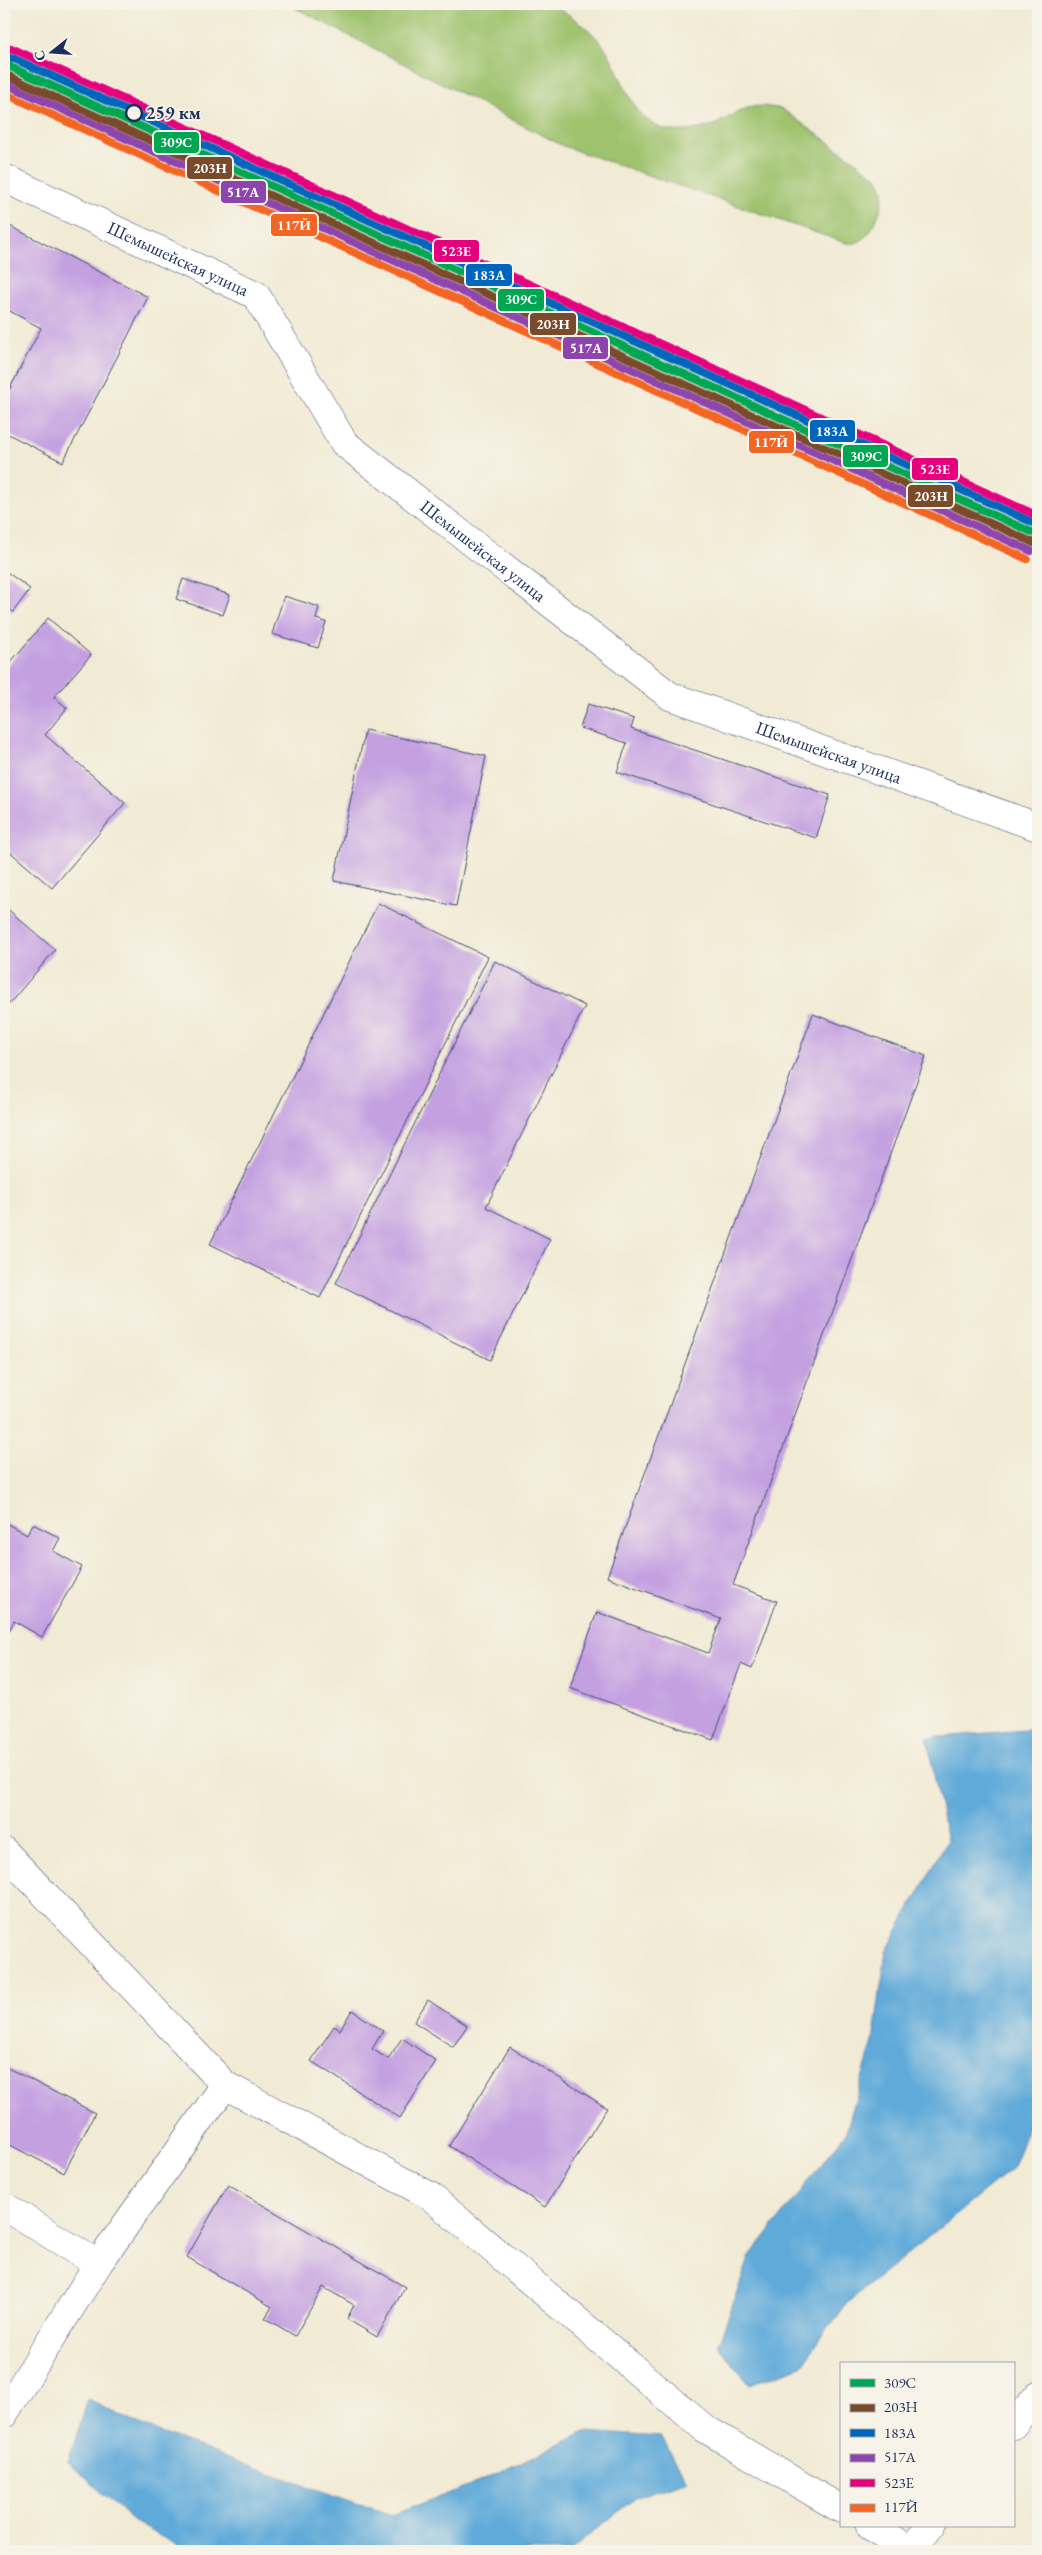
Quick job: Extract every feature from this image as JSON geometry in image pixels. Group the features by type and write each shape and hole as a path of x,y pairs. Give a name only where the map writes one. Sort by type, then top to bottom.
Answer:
{"street":[{"name":"Шемышейская улица","path":"4,178 256,295 344,443 670,696 1038,828"},
{"path":"4,1851 225,2085 430,2196 704,2428 840,2508"},
{"path":"4,2414 98,2264 225,2085"},
{"path":"4,2206 98,2264"},
{"path":"1014,2425 1038,2395"},
{"path":"873,2528 910,2551 928,2528"}],"green space":[{"path":"288,4 552,4 591,32 602,44 637,109 647,120 658,127 673,131 693,130 712,125 756,106 782,109 877,177 882,186 883,198 876,222 861,240 855,243 846,243 563,146"}],"water":[{"path":"1038,1729 1038,2102 1012,2169 847,2303 801,2366 750,2385 718,2345 750,2256 845,2134 873,2042 886,1952 947,1841 927,1738"},
{"path":"88,2400 145,2427 254,2468 392,2515 484,2480 585,2432 661,2437 687,2480 636,2497 570,2551 187,2551 133,2521 68,2462"}],"building":[{"path":"4,223 148,297 63,462 4,432 4,400 41,328 4,308"},
{"path":"4,570 30,589 13,612 4,605"},
{"path":"183,579 230,595 223,615 176,599"},
{"path":"284,596 319,607 316,619 326,622 318,648 272,634"},
{"path":"48,618 91,655 54,697 67,708 45,735 125,803 52,888 8,850 4,855 4,670"},
{"path":"588,704 634,719 631,729 830,795 816,838 617,772 627,743 580,728"},
{"path":"365,730 486,756 456,906 334,881"},
{"path":"378,903 488,957 320,1298 210,1244"},
{"path":"4,906 55,950 9,1004 4,999"},
{"path":"495,961 585,1006 486,1207 550,1239 490,1360 336,1283"},
{"path":"813,1014 926,1056 733,1585 777,1601 752,1669 741,1664 713,1740 570,1688 597,1612 708,1653 721,1619 607,1577"},
{"path":"4,1522 27,1535 33,1524 60,1538 53,1551 82,1567 42,1637 14,1621 7,1635 4,1633"},
{"path":"428,2000 467,2026 453,2047 414,2022"},
{"path":"352,2010 383,2031 372,2049 388,2059 402,2038 436,2061 400,2118 311,2061 334,2026 340,2030"},
{"path":"510,2047 607,2108 545,2207 449,2146"},
{"path":"4,2066 95,2113 64,2173 4,2142"},
{"path":"228,2185 405,2287 377,2337 347,2319 354,2305 323,2287 295,2336 265,2318 272,2307 187,2257"}],"transit line":[{"name":"523Е","path":"11,48 1038,516"},
{"name":"183А","path":"8,56 1038,525"},
{"name":"309С","path":"4,64 1038,535"},
{"name":"203Н","path":"4,74 1034,543"},
{"name":"517А","path":"4,83 1031,551"},
{"name":"117Й","path":"4,93 1027,559"}],"place":[{"name":"259 км","path":"134,113"}]}
